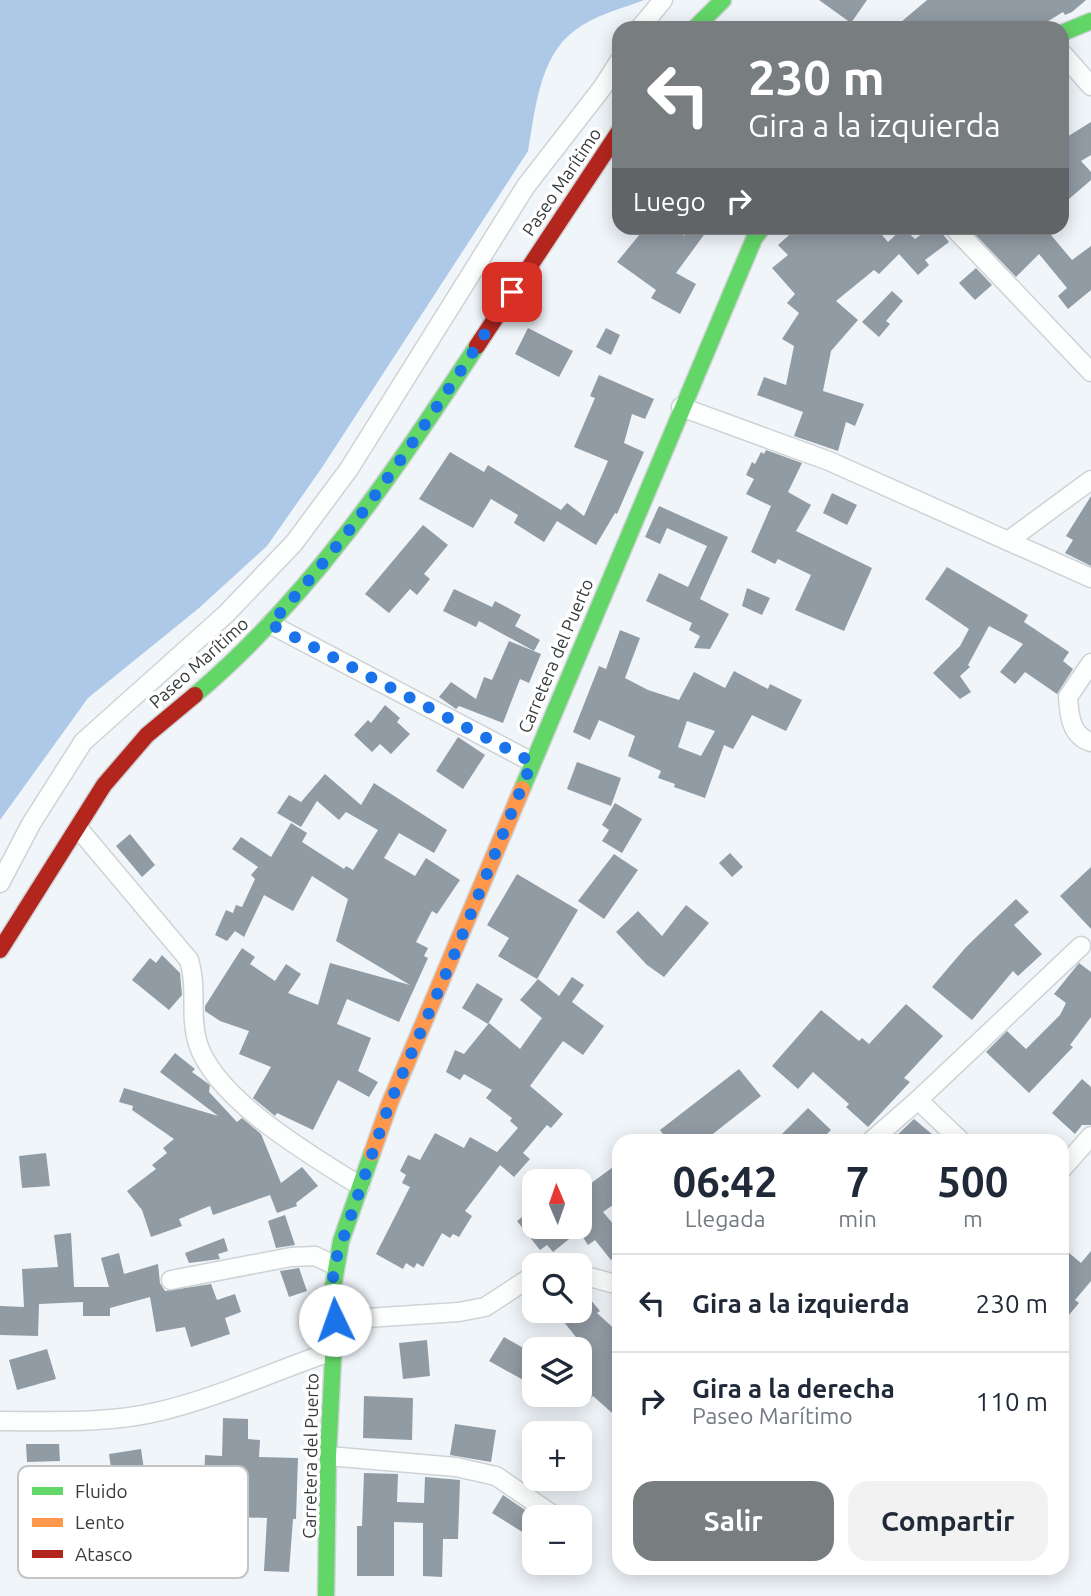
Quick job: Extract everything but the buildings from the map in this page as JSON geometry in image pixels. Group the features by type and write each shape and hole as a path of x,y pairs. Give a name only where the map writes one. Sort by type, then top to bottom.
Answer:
{"main road":[{"path":"702,21 723,0"},
{"path":"1069,30 1091,20"},
{"name":"Paseo Marítimo","path":"0,950 104,785 147,735 223,671 304,588 391,476 612,142"},
{"name":"Carretera del Puerto","path":"326,1596 328,1456 335,1320 332,1293 334,1265 389,1105 457,948 681,407 757,235"}],"street":[{"path":"646,21 663,0"},
{"path":"1069,61 1091,86"},
{"path":"0,883 31,824 83,742 125,701 226,614 294,543 349,469 526,186 612,72"},
{"path":"961,235 1091,373"},
{"path":"681,407 829,461 1091,578"},
{"path":"1008,541 1091,480"},
{"path":"270,624 532,762"},
{"path":"1091,663 1068,697 1070,723 1084,740 1091,742"},
{"path":"78,828 189,960 195,978 194,1031 205,1060 269,1128 360,1186"},
{"path":"879,1134 1081,946"},
{"path":"918,1100 954,1134"},
{"path":"1069,1161 1091,1136"},
{"path":"171,1280 291,1257 315,1256 334,1265"},
{"path":"592,1279 612,1286"},
{"path":"335,1320 459,1312 485,1307 522,1283"},
{"path":"0,1421 123,1418 159,1412 206,1399 333,1351"},
{"path":"328,1456 456,1467 496,1476 538,1505"}],"water":[{"path":"0,0 644,0 582,25 562,42 553,55 540,86 528,151 321,469 267,546 199,608 88,698 0,820"}],"traffic: fast":[{"path":"702,21 723,0"},
{"path":"1069,30 1091,21"},
{"path":"522,789 757,235"},
{"path":"195,695 237,657 313,575 382,486 477,346"},
{"path":"326,1596 328,1456 335,1320 332,1293 341,1241 372,1153"}],"traffic: slow":[{"path":"372,1153 389,1105 522,789"}],"traffic: jam":[{"path":"477,346 612,142"},
{"path":"0,950 104,785 147,735 195,695"}],"route":[{"path":"335,1320 332,1293 334,1265 389,1105 457,948 532,762 270,624 304,588 391,476 512,292"}]}
